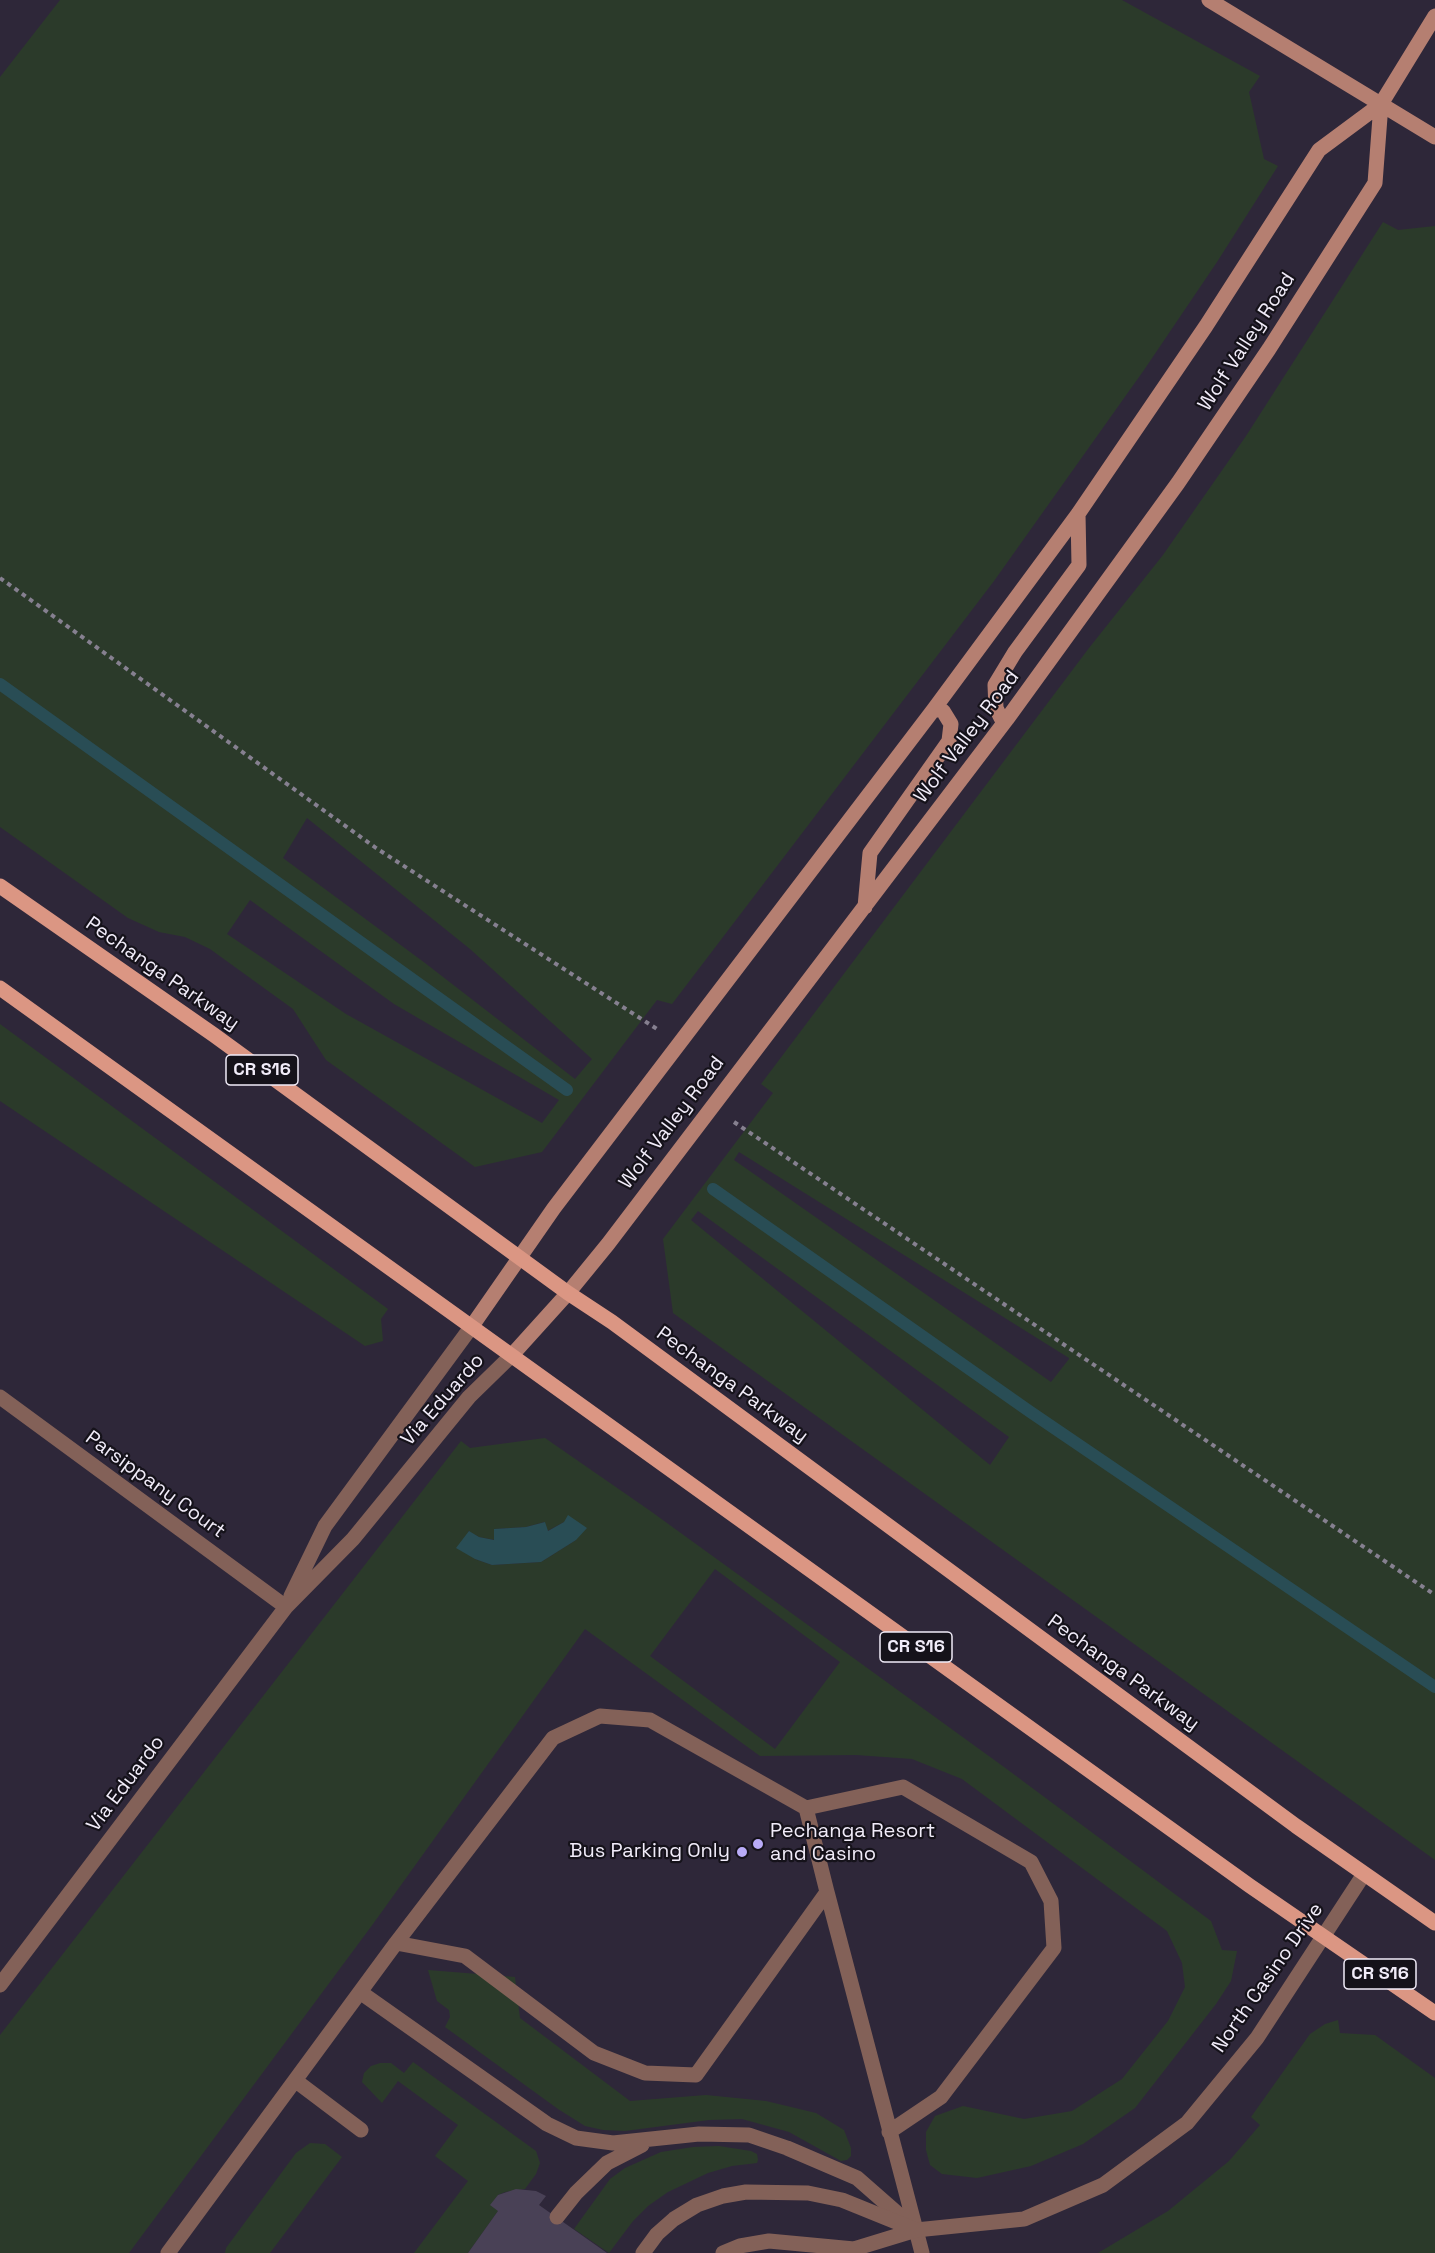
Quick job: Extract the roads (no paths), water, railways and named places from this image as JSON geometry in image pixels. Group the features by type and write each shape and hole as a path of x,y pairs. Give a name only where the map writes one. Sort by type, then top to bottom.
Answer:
{"main road":[{"path":"1209,0 1435,137"},
{"name":"Wolf Valley Road","path":"472,1326 554,1208 934,709 1078,514 1206,326 1319,150 1381,104 1435,16"},
{"name":"Wolf Valley Road","path":"512,1355 608,1244 1007,719 1178,483 1372,189 1375,183 1381,104"},
{"path":"1007,719 1001,718 996,708 995,685 1015,652 1079,565 1078,514"},
{"path":"865,907 870,854 949,741 951,724 943,711 934,709"},
{"name":"Pechanga Parkway","path":"0,886 214,1035 568,1293 612,1322 1364,1874 1435,1923"},
{"name":"CR S16","path":"0,988 1202,1851 1435,2013"}],"street":[{"name":"Via Eduardo","path":"286,1607 325,1526 472,1326"},
{"name":"Via Eduardo","path":"0,1985 286,1607 353,1539 469,1397 512,1355"},
{"name":"Parsippany Court","path":"0,1397 286,1607"},
{"path":"168,2253 396,1943 553,1738 600,1716 650,1720 806,1808 903,1787 1030,1862 1051,1901 1054,1948 941,2097 889,2132"},
{"path":"806,1808 922,2253"},
{"name":"North Casino Drive","path":"723,2253 740,2246 769,2241 851,2251 916,2230 1024,2219 1103,2186 1187,2123 1257,2038 1364,1874"},
{"path":"396,1943 465,1956 594,2052 645,2073 696,2075 827,1892"},
{"path":"360,1992 547,2124 576,2138 613,2143 699,2134 749,2135 787,2148 857,2178 916,2230"},
{"path":"296,2080 361,2130"},
{"path":"557,2217 576,2193 607,2163 652,2140"},
{"name":"North Casino Drive","path":"643,2253 657,2234 674,2219 697,2205 723,2196 746,2192 808,2193 842,2200 916,2230"}],"waterway":[{"path":"0,684 567,1090"},
{"path":"713,1189 1029,1411 1435,1687"}],"place":[{"name":"Pechanga Resort and Casino","path":"758,1844"},
{"name":"Bus Parking Only","path":"742,1852"}]}
